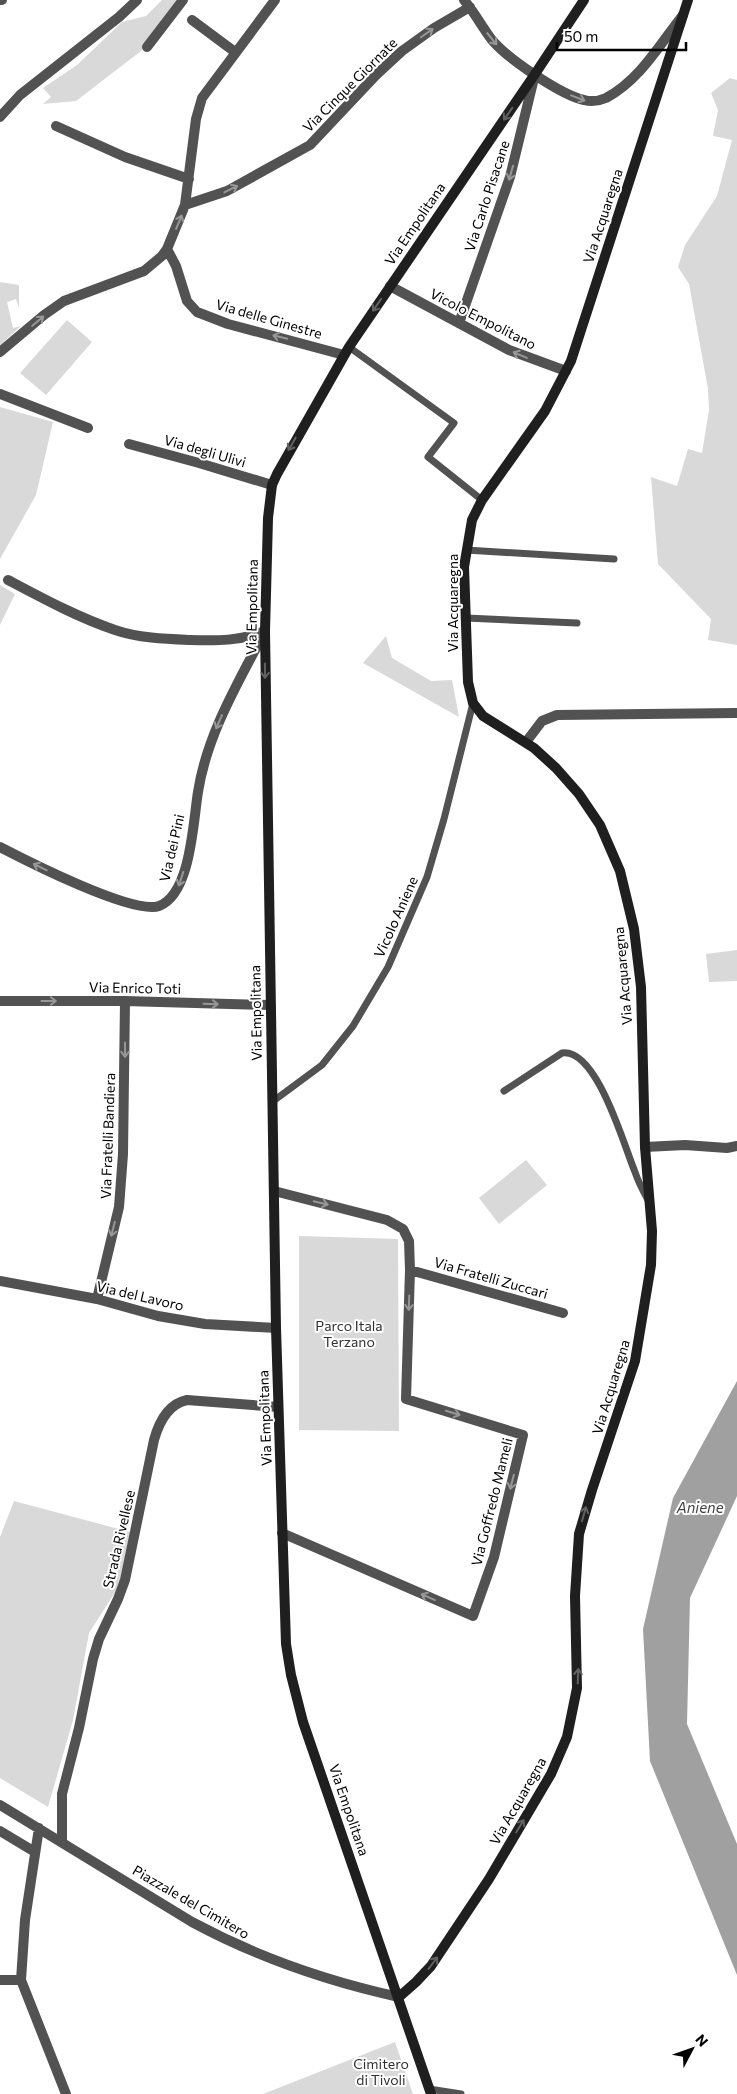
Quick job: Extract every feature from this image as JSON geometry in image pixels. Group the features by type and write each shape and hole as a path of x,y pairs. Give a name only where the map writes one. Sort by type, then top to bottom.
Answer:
{"main road":[{"name":"Via Empolitana","path":"430,2092 296,1696 286,1644 278,1408 270,1005 265,632 267,530 272,485 288,451 346,351 584,0"},
{"name":"Via Acquaregna","path":"399,1997 424,1974 468,1910 551,1774 567,1737 577,1688 575,1596 579,1534 631,1375 638,1348 652,1255 645,1147 641,987 634,929 623,880 610,846 586,803 556,768 526,742 484,716 473,703 468,682 464,567 472,520 482,500 537,422 566,371 688,0"}],"street":[{"path":"0,117 20,94 119,17 137,0"},
{"path":"147,47 183,0"},
{"path":"0,352 44,315 64,301 144,270 157,262 167,249 185,205 199,104 206,91 275,0"},
{"path":"467,3 498,46 535,74 581,100 596,101 605,98 638,72 682,15"},
{"name":"Via Cinque Giornate","path":"185,205 228,191 310,145 402,51 467,3"},
{"path":"192,20 235,52"},
{"name":"Via Carlo Pisacane","path":"459,324 510,177 535,74"},
{"path":"56,126 124,157 190,179"},
{"name":"Via delle Ginestre","path":"167,249 177,270 181,289 187,302 196,312 228,324 346,351"},
{"name":"Vicolo Empolitano","path":"390,286 509,350 566,371"},
{"path":"0,394 88,428"},
{"name":"Via degli Ulivi","path":"129,444 272,485"},
{"path":"8,580 59,607 116,630 162,639 211,641 234,640 265,632"},
{"name":"Via dei Pini","path":"0,848 73,883 114,898 151,907 160,905 170,899 177,891 182,879 200,781 210,744 221,717 265,632"},
{"path":"526,742 537,725 546,718 557,715 736,713"},
{"name":"Via Enrico Toti","path":"0,1001 125,1001 270,1005"},
{"name":"Via Fratelli Bandiera","path":"96,1299 119,1207 123,1154 125,1001"},
{"path":"645,1147 685,1145 727,1148 737,1146"},
{"name":"Via Goffredo Mameli","path":"274,1191 393,1221 403,1229 409,1241 410,1270 406,1399 523,1434 494,1557 473,1616 282,1533"},
{"name":"Via Fratelli Zuccari","path":"410,1270 563,1312"},
{"name":"Via del Lavoro","path":"0,1281 96,1299 158,1316 205,1324 276,1328"},
{"name":"Strada Rivellese","path":"62,1842 61,1804 63,1786 79,1728 95,1649 118,1599 127,1574 154,1440 159,1426 175,1404 187,1400 278,1408"},
{"name":"Piazzale del Cimitero","path":"0,1806 192,1922 238,1946 347,1985 399,1997"},
{"path":"39,1828 25,1920 21,1980 66,2094"},
{"path":"0,1831 36,1852"},
{"path":"0,1980 21,1980"}],"lane":[{"path":"346,351 454,423 428,457 482,500"},
{"path":"466,550 614,559"},
{"path":"466,618 577,624"},
{"name":"Vicolo Aniene","path":"272,1102 322,1065 353,1026 388,967 427,877 444,820 473,703"},
{"path":"504,1091 562,1053 567,1052 578,1056 591,1071 607,1102 616,1121 635,1174 650,1205"},
{"path":"430,2092 461,2094"}],"green space":[{"path":"162,0 183,0 141,51 76,101 43,104 51,97 43,88 77,65 122,22 146,16"},
{"path":"730,78 737,80 737,645 708,640 711,619 658,564 651,477 677,486 688,449 702,453 709,410 708,389 689,284 678,267 685,245 717,196 732,140 713,136 718,110 711,93"},
{"path":"0,282 19,285 19,308 16,299 7,302 13,328 21,326 0,345"},
{"path":"67,320 92,342 46,395 20,373"},
{"path":"0,407 53,422 36,495 0,559"},
{"path":"0,585 15,594 0,625"},
{"path":"386,636 392,658 431,681 452,680 459,717 363,663"},
{"path":"737,950 737,981 709,982 706,954"},
{"path":"526,1160 547,1185 499,1224 479,1198"},
{"name":"Parco Itala Terzano","path":"299,1236 398,1239 399,1431 299,1430"},
{"path":"14,1501 130,1532 119,1586 89,1633 73,1720 48,1807 0,1778 0,1537"},
{"name":"Cimitero di Tivoli","path":"395,2042 413,2094 263,2094"}],"water":[{"name":"Aniene","path":"737,1381 737,1496 690,1598 687,1724 737,1844 737,1975 650,1761 643,1629 673,1498"}]}
